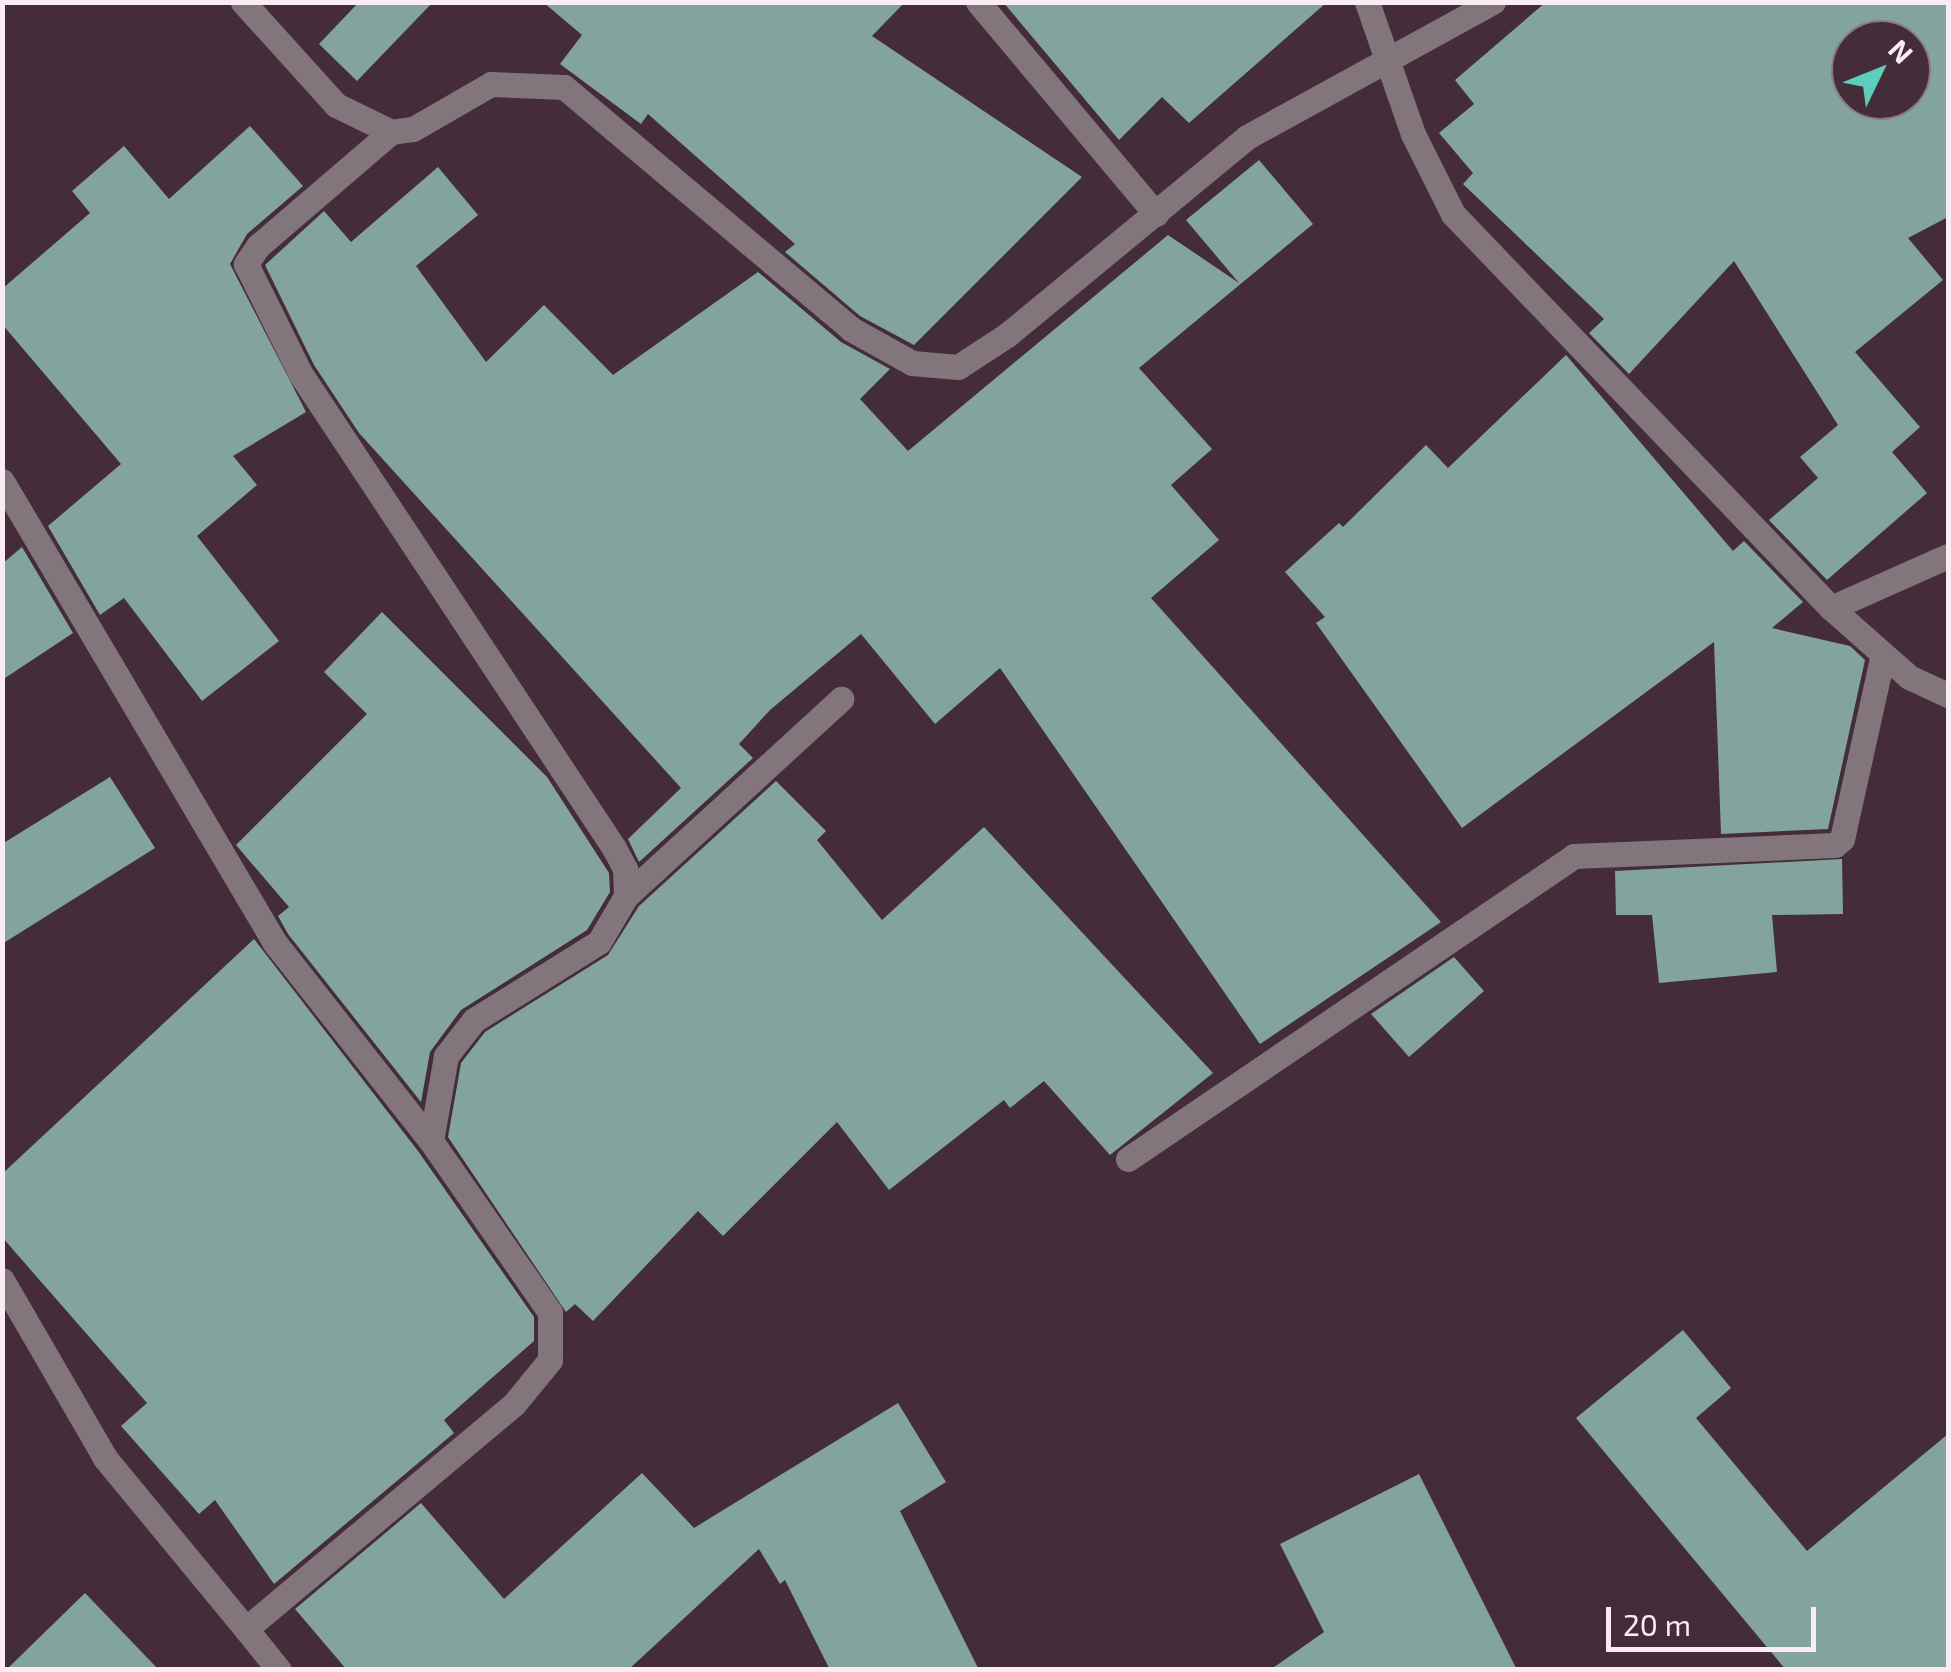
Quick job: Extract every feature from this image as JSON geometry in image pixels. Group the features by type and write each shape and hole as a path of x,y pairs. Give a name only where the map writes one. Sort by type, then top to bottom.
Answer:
{"street":[{"path":"243,2 336,105 391,132"},
{"path":"978,2 1156,214"},
{"path":"1367,2 1384,62 1453,214 1832,608 1910,676 1948,695"},
{"path":"626,896 625,869 614,848 300,372 246,264 258,246 391,132 414,129 491,84 564,87 851,329 912,364 958,367 1156,214 1246,138 1494,2"},
{"path":"2,481 275,943 431,1141 550,1312 550,1360 514,1404 246,1629"},
{"path":"1832,608 1948,556"},
{"path":"1128,1159 1574,856 1835,845 1842,840 1884,654"},
{"path":"431,1141 446,1056 474,1020 599,942 626,896 841,699"},
{"path":"2,1280 105,1458 280,1670"}],"building":[{"path":"359,2 433,2 357,81 319,44"},
{"path":"543,2 905,2 872,36 1082,177 914,345 860,316 785,252 795,244 648,114 641,124 560,64 582,35"},
{"path":"1003,2 1327,2 1189,123 1162,97 1119,140"},
{"path":"1546,2 1948,2 1948,217 1908,238 1943,280 1855,352 1920,427 1892,452 1927,493 1827,580 1769,520 1818,478 1800,457 1838,425 1734,261 1629,374 1589,333 1604,319 1463,184 1473,173 1439,133 1474,104 1455,80"},
{"path":"250,126 303,186 247,234 230,264 306,412 233,456 257,485 197,536 279,641 202,701 124,598 100,615 48,526 121,464 2,324 2,289 90,213 72,191 124,146 169,199"},
{"path":"1259,160 1313,224 1139,368 1212,449 1171,485 1219,540 1151,598 1441,922 1260,1044 1000,668 935,724 861,634 770,710 739,744 753,758 639,862 628,839 681,788 359,433 314,365 265,265 324,211 351,242 438,167 478,215 416,266 486,362 544,305 613,375 758,272 841,342 890,369 860,399 908,451 1168,235 1239,283 1186,220"},
{"path":"1566,355 1733,551 1744,541 1803,602 1772,628 1850,646 1865,660 1828,829 1721,834 1714,642 1462,828 1316,623 1325,617 1285,572 1339,523 1343,527 1426,445 1448,468"},
{"path":"22,547 73,633 2,680 2,564"},
{"path":"382,612 547,777 609,873 610,892 587,930 461,1010 430,1052 421,1102 288,934 278,916 289,907 236,845 367,714 324,672"},
{"path":"110,777 155,848 2,944 2,844"},
{"path":"776,781 826,831 817,840 882,920 984,827 1213,1073 1110,1155 1044,1081 1010,1108 1004,1100 889,1190 837,1122 723,1236 698,1211 593,1321 575,1304 566,1312 448,1137 461,1063 485,1032 608,955 639,906"},
{"path":"1842,859 1843,914 1772,915 1777,972 1659,983 1652,915 1616,915 1615,871"},
{"path":"254,939 418,1151 534,1317 534,1341 444,1420 454,1433 274,1584 215,1500 199,1514 121,1426 147,1403 2,1237 2,1174"},
{"path":"1454,957 1484,991 1409,1057 1371,1014"},
{"path":"1683,1330 1731,1388 1696,1418 1807,1551 1948,1434 1948,1670 1786,1670 1576,1418"},
{"path":"898,1403 946,1482 900,1511 979,1670 830,1670 785,1580 780,1584 759,1549 628,1670 347,1670 295,1609 421,1503 504,1599 642,1473 694,1528"},
{"path":"1419,1474 1517,1670 1270,1670 1324,1632 1280,1544"},
{"path":"85,1593 159,1670 6,1670"}]}
